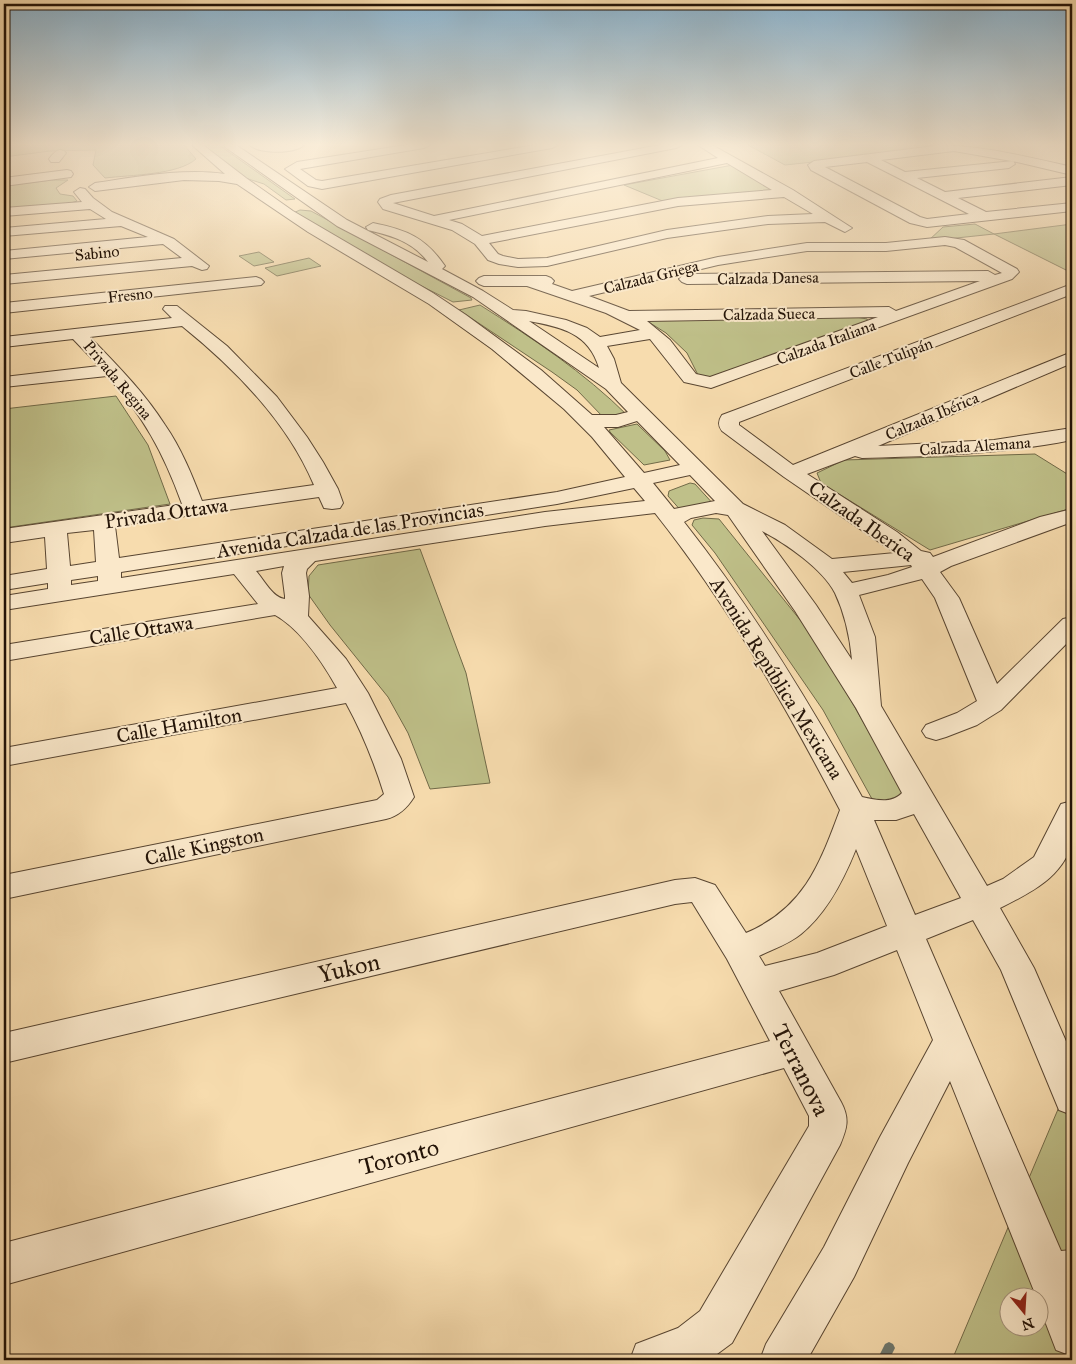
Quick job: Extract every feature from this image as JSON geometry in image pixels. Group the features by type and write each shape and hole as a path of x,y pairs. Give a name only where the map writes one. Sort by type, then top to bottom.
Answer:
{"street":[{"path":"4,212 46,209"},
{"path":"97,209 121,222 166,240 230,285"},
{"name":"Avenida República Mexicana","path":"282,209 440,304 539,377 588,421 666,513 711,572 759,642 854,807 952,1042 1061,1273 1072,1334"},
{"path":"285,211 300,209"},
{"path":"321,209 342,223 440,274 481,288 504,312 612,385 735,509 807,610 869,708 1017,968 1072,1098"},
{"path":"398,209 436,219 462,230 480,241 493,257 499,260 533,263 547,262 668,234 716,226 768,220 829,218"},
{"path":"436,219 487,209"},
{"path":"480,241 642,209"},
{"path":"814,209 844,228"},
{"path":"894,209 916,220 927,222 1058,209"},
{"path":"969,209 985,217"},
{"path":"4,232 121,222"},
{"path":"342,223 378,228 415,240 440,238 462,230"},
{"path":"415,240 462,230"},
{"path":"4,255 166,240"},
{"path":"415,240 433,259 440,274"},
{"name":"Calzada Griega","path":"570,296 718,261 790,249 886,247 946,241 959,242 1012,271 1012,274 1007,276"},
{"name":"Sabino","path":"4,280 194,261"},
{"name":"Calzada Danesa","path":"481,288 529,281 1007,276"},
{"name":"Calzada Italiana","path":"641,325 675,356 690,378 711,383 1007,276"},
{"name":"Calzada Danesa","path":"529,281 570,296"},
{"name":"Fresno","path":"4,308 256,282"},
{"path":"440,304 467,303 476,300 481,288"},
{"name":"Calle Tulipán","path":"729,419 1072,289"},
{"name":"Calzada Griega","path":"570,296 641,325"},
{"path":"1052,298 1072,304"},
{"path":"171,309 221,350 267,399 309,453 330,496"},
{"path":"504,312 551,322 581,332 596,343 604,356 612,385"},
{"name":"Calzada Sueca","path":"641,325 910,312"},
{"path":"4,342 186,322"},
{"path":"581,332 641,325"},
{"path":"596,343 641,325"},
{"name":"Privada Regina","path":"78,334 135,396 155,425 176,460 195,509"},
{"name":"Calzada Ibérica","path":"791,473 846,452 1072,357"},
{"path":"4,382 112,370"},
{"path":"588,421 618,421 639,414"},
{"name":"Calzada Iberica","path":"729,419 730,427 791,473 929,563 947,598 992,704"},
{"name":"Calzada Alemana","path":"846,452 966,449 1040,442 1072,434"},
{"name":"Avenida Calzada de las Provincias","path":"4,602 60,584 557,498 695,468"},
{"name":"Privada Ottawa","path":"4,536 195,509 330,496"},
{"name":"Avenida Calzada de las Provincias","path":"109,576 240,566 545,519 683,512 716,507 735,509"},
{"path":"735,509 777,530 805,549 827,568 846,591 862,638 869,708"},
{"path":"846,591 887,582 929,563 1072,515"},
{"path":"104,522 109,576"},
{"path":"56,529 60,584"},
{"path":"290,610 294,572 296,566 308,556"},
{"path":"827,568 867,561 929,563"},
{"path":"240,566 262,595 290,610 337,666 355,693"},
{"name":"Avenida Calzada de las Provincias","path":"4,583 60,584"},
{"name":"Calle Ottawa","path":"4,653 290,610"},
{"path":"936,731 967,719 992,704 1072,624"},
{"name":"Calle Hamilton","path":"4,757 355,693"},
{"name":"Calle Kingston","path":"4,887 386,809 399,797 387,760 372,725 355,693"},
{"path":"739,950 791,924 815,897 832,868 854,807 890,811 906,807 917,795"},
{"path":"756,983 822,965 980,904 1014,888 1046,864 1072,811"},
{"name":"Terranova","path":"669,1355 703,1340 716,1327 826,1133 829,1124 828,1114 739,950 710,901 704,894 695,890"},
{"name":"Yukon","path":"4,1048 675,892 695,890"},
{"path":"782,1360 839,1262 952,1042"},
{"name":"Toronto","path":"4,1264 794,1050"}],"green space":[{"path":"4,209 32,209 4,211"},
{"path":"300,210 311,211 472,300 453,302 406,278 293,213"},
{"path":"975,224 994,234 928,241 943,227"},
{"path":"1072,224 1072,273 994,234"},
{"path":"259,252 274,262 254,266 239,256"},
{"path":"309,258 321,266 277,276 265,268"},
{"path":"480,305 576,370 628,416 603,417 577,390 459,310"},
{"path":"856,317 867,319 869,323 715,379 698,375 687,353 666,333 647,321 654,318"},
{"path":"116,396 148,445 170,504 4,528 4,409"},
{"path":"637,424 665,451 670,460 644,465 609,430"},
{"path":"1035,454 1072,477 1072,508 930,550 821,483 817,473 844,460"},
{"path":"690,483 695,484 716,507 683,513 668,496 669,491"},
{"path":"703,518 719,519 817,641 901,788 903,800 885,804 872,799 823,710 715,553 692,525 694,520"},
{"path":"420,549 466,673 490,783 430,789 408,733 388,697 330,625 308,594 309,576 318,565"},
{"path":"1072,1077 1072,1360 952,1360"}],"waterway":[{"path":"883,1360 889,1348"}]}
